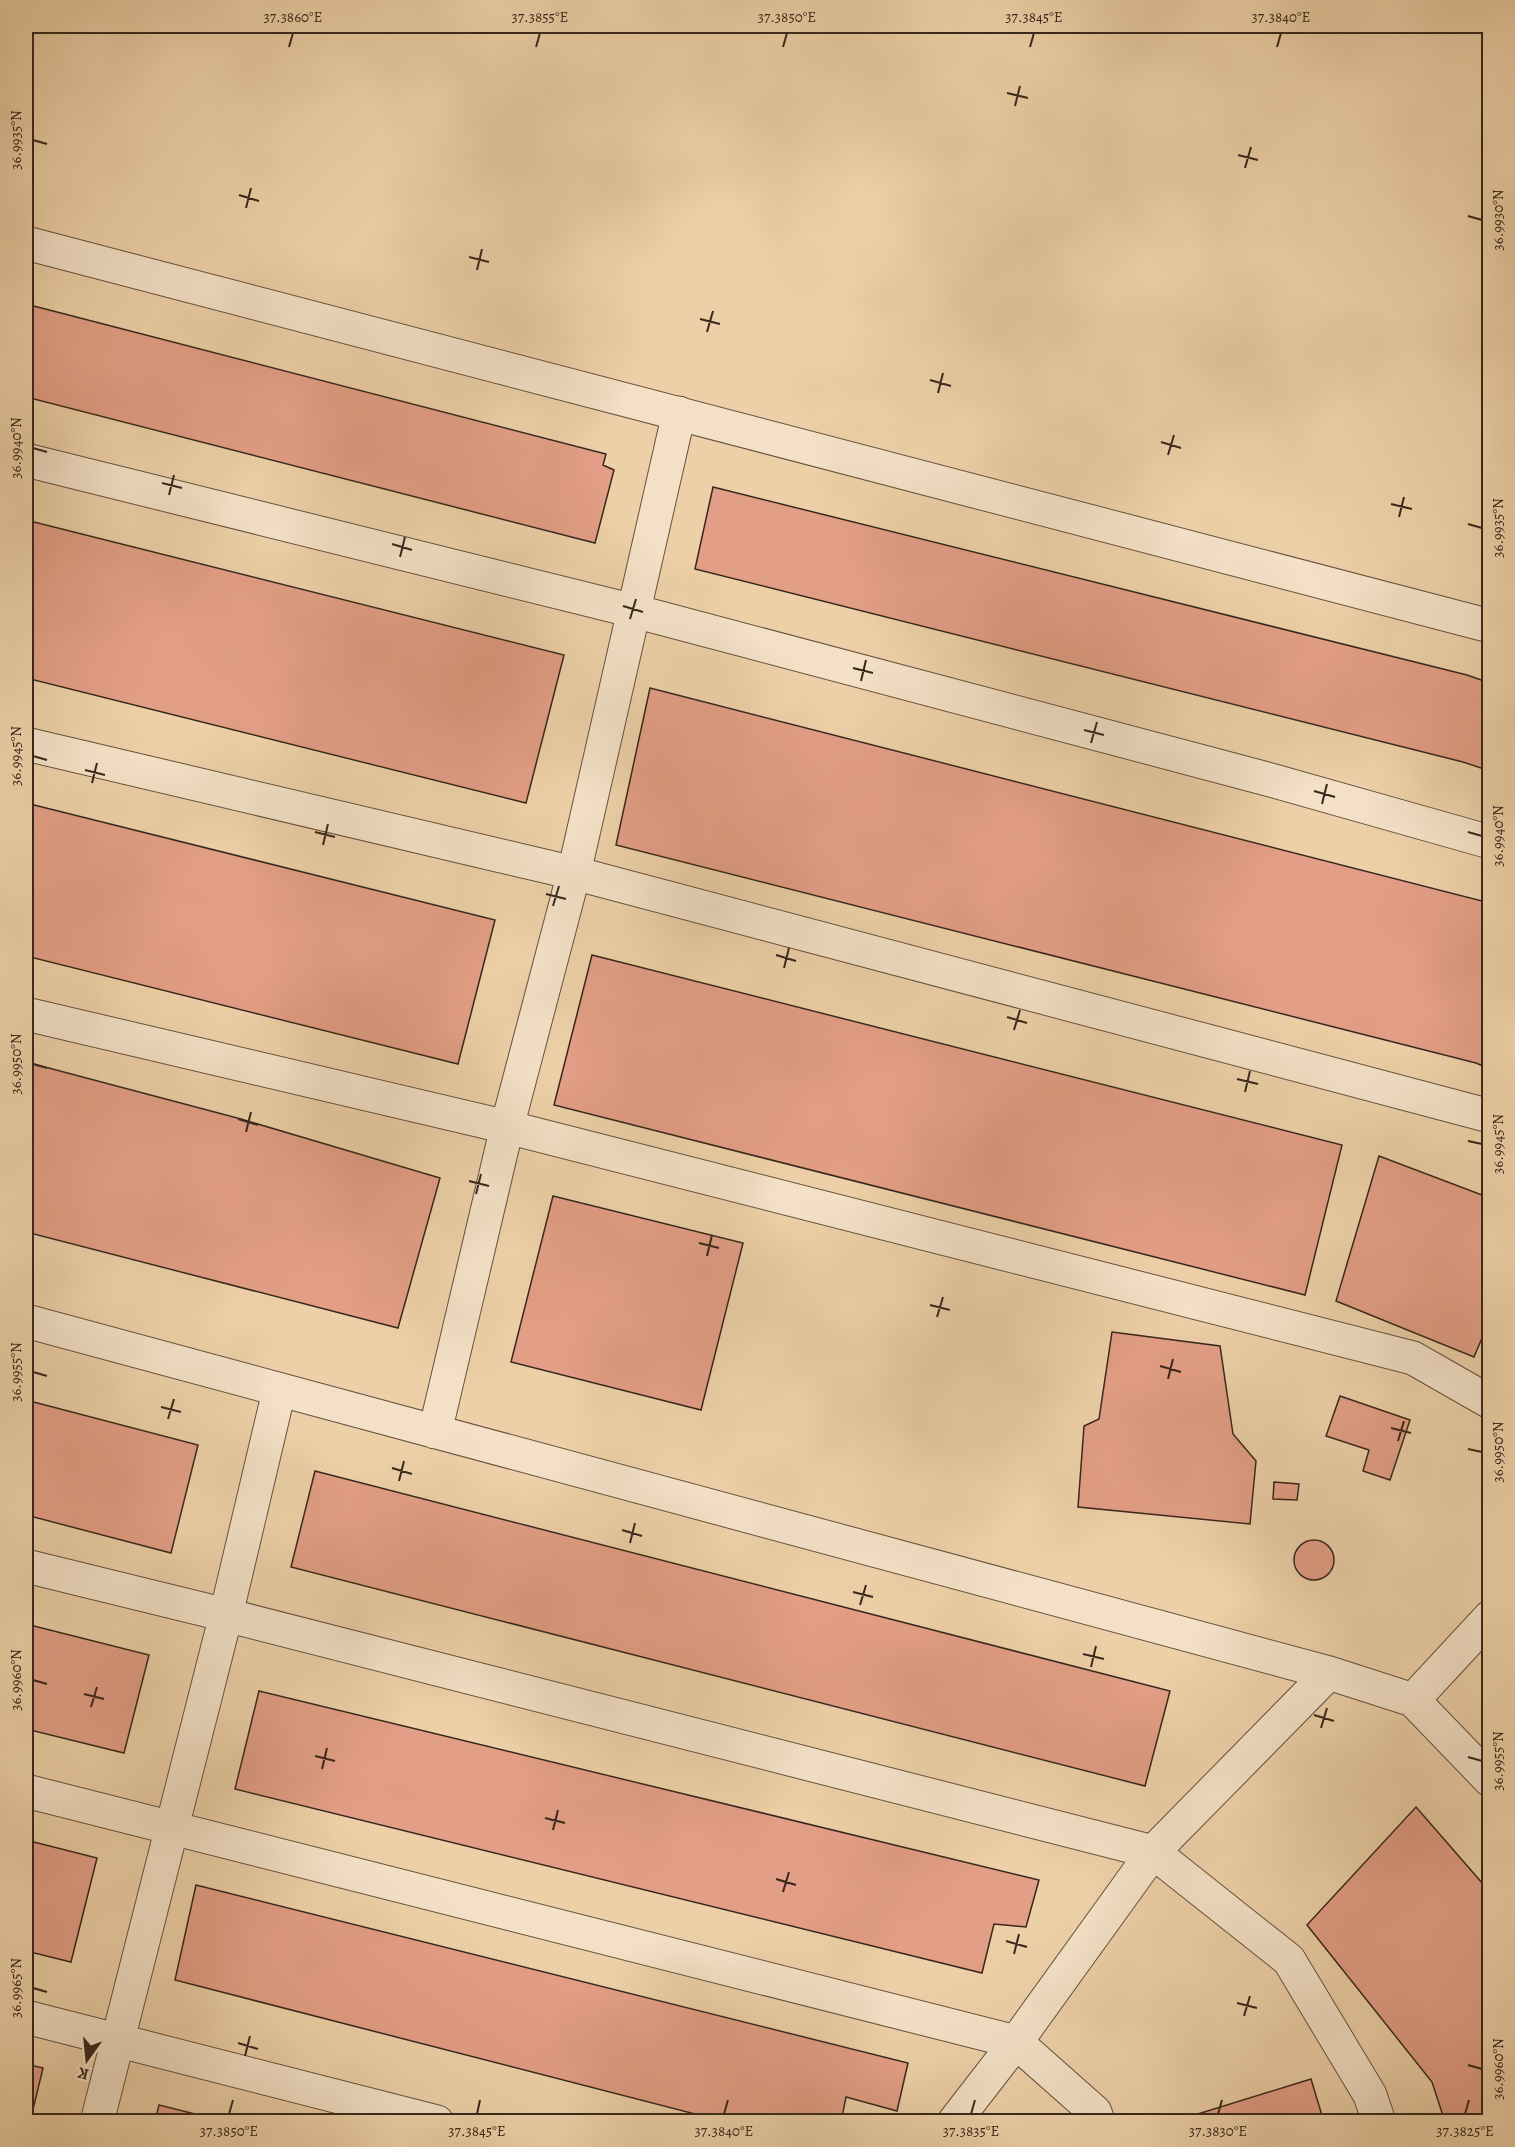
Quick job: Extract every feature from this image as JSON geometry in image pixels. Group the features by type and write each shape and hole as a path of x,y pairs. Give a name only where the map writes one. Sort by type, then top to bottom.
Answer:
{"street":[{"path":"26,243 1490,626"},
{"path":"435,1432 507,1127 574,873 679,414"},
{"path":"26,460 634,612 1267,779 1490,842"},
{"path":"26,744 574,873 1490,1116"},
{"path":"26,1014 507,1127 1413,1358 1490,1402"},
{"path":"26,1321 1329,1673 1413,1700 1490,1780"},
{"path":"97,2121 226,1615 279,1391"},
{"path":"26,1566 1153,1852 1289,1960 1370,2095 1379,2121"},
{"path":"1413,1700 1490,1617"},
{"path":"954,2121 1016,2042 1153,1852 1329,1673"},
{"path":"26,1791 1016,2042 1095,2112 1098,2121"},
{"path":"26,2017 437,2121"}],"building":[{"path":"26,304 606,454 603,465 614,470 595,543 26,397"},
{"path":"713,487 1467,675 1490,683 1490,771 1463,762 695,569"},
{"path":"26,520 564,655 526,803 26,678"},
{"path":"650,688 1490,903 1490,1069 1476,1063 616,845"},
{"path":"26,803 495,920 458,1064 26,956"},
{"path":"592,955 1342,1145 1305,1295 554,1105"},
{"path":"26,1062 241,1119 440,1178 398,1328 26,1232"},
{"path":"1379,1156 1490,1198 1490,1319 1474,1357 1336,1301"},
{"path":"553,1196 743,1243 701,1410 511,1362"},
{"path":"1112,1332 1220,1346 1233,1434 1256,1461 1250,1524 1078,1507 1084,1426 1099,1419"},
{"path":"1340,1396 1410,1420 1390,1480 1363,1471 1369,1450 1326,1436"},
{"path":"26,1400 198,1445 171,1553 26,1515"},
{"path":"315,1471 1170,1691 1145,1786 291,1567"},
{"path":"1274,1482 1299,1484 1297,1500 1273,1499"},
{"path":"1314,1540 1322,1541 1328,1546 1333,1552 1333,1568 1328,1574 1322,1579 1314,1580 1306,1579 1300,1574 1295,1568 1294,1560 1295,1552 1300,1546 1306,1541"},
{"path":"26,1624 149,1655 124,1753 26,1729"},
{"path":"259,1691 1039,1880 1026,1927 994,1924 982,1973 235,1789"},
{"path":"1416,1807 1490,1892 1490,2122 1445,2122 1432,2082 1307,1925"},
{"path":"26,1840 97,1858 71,1962 26,1951"},
{"path":"196,1885 908,2063 897,2111 846,2097 841,2122 726,2122 175,1980"},
{"path":"26,2064 43,2068 30,2122 26,2122"},
{"path":"1311,2079 1324,2122 1172,2122"},
{"path":"159,2105 227,2122 155,2122"}]}
